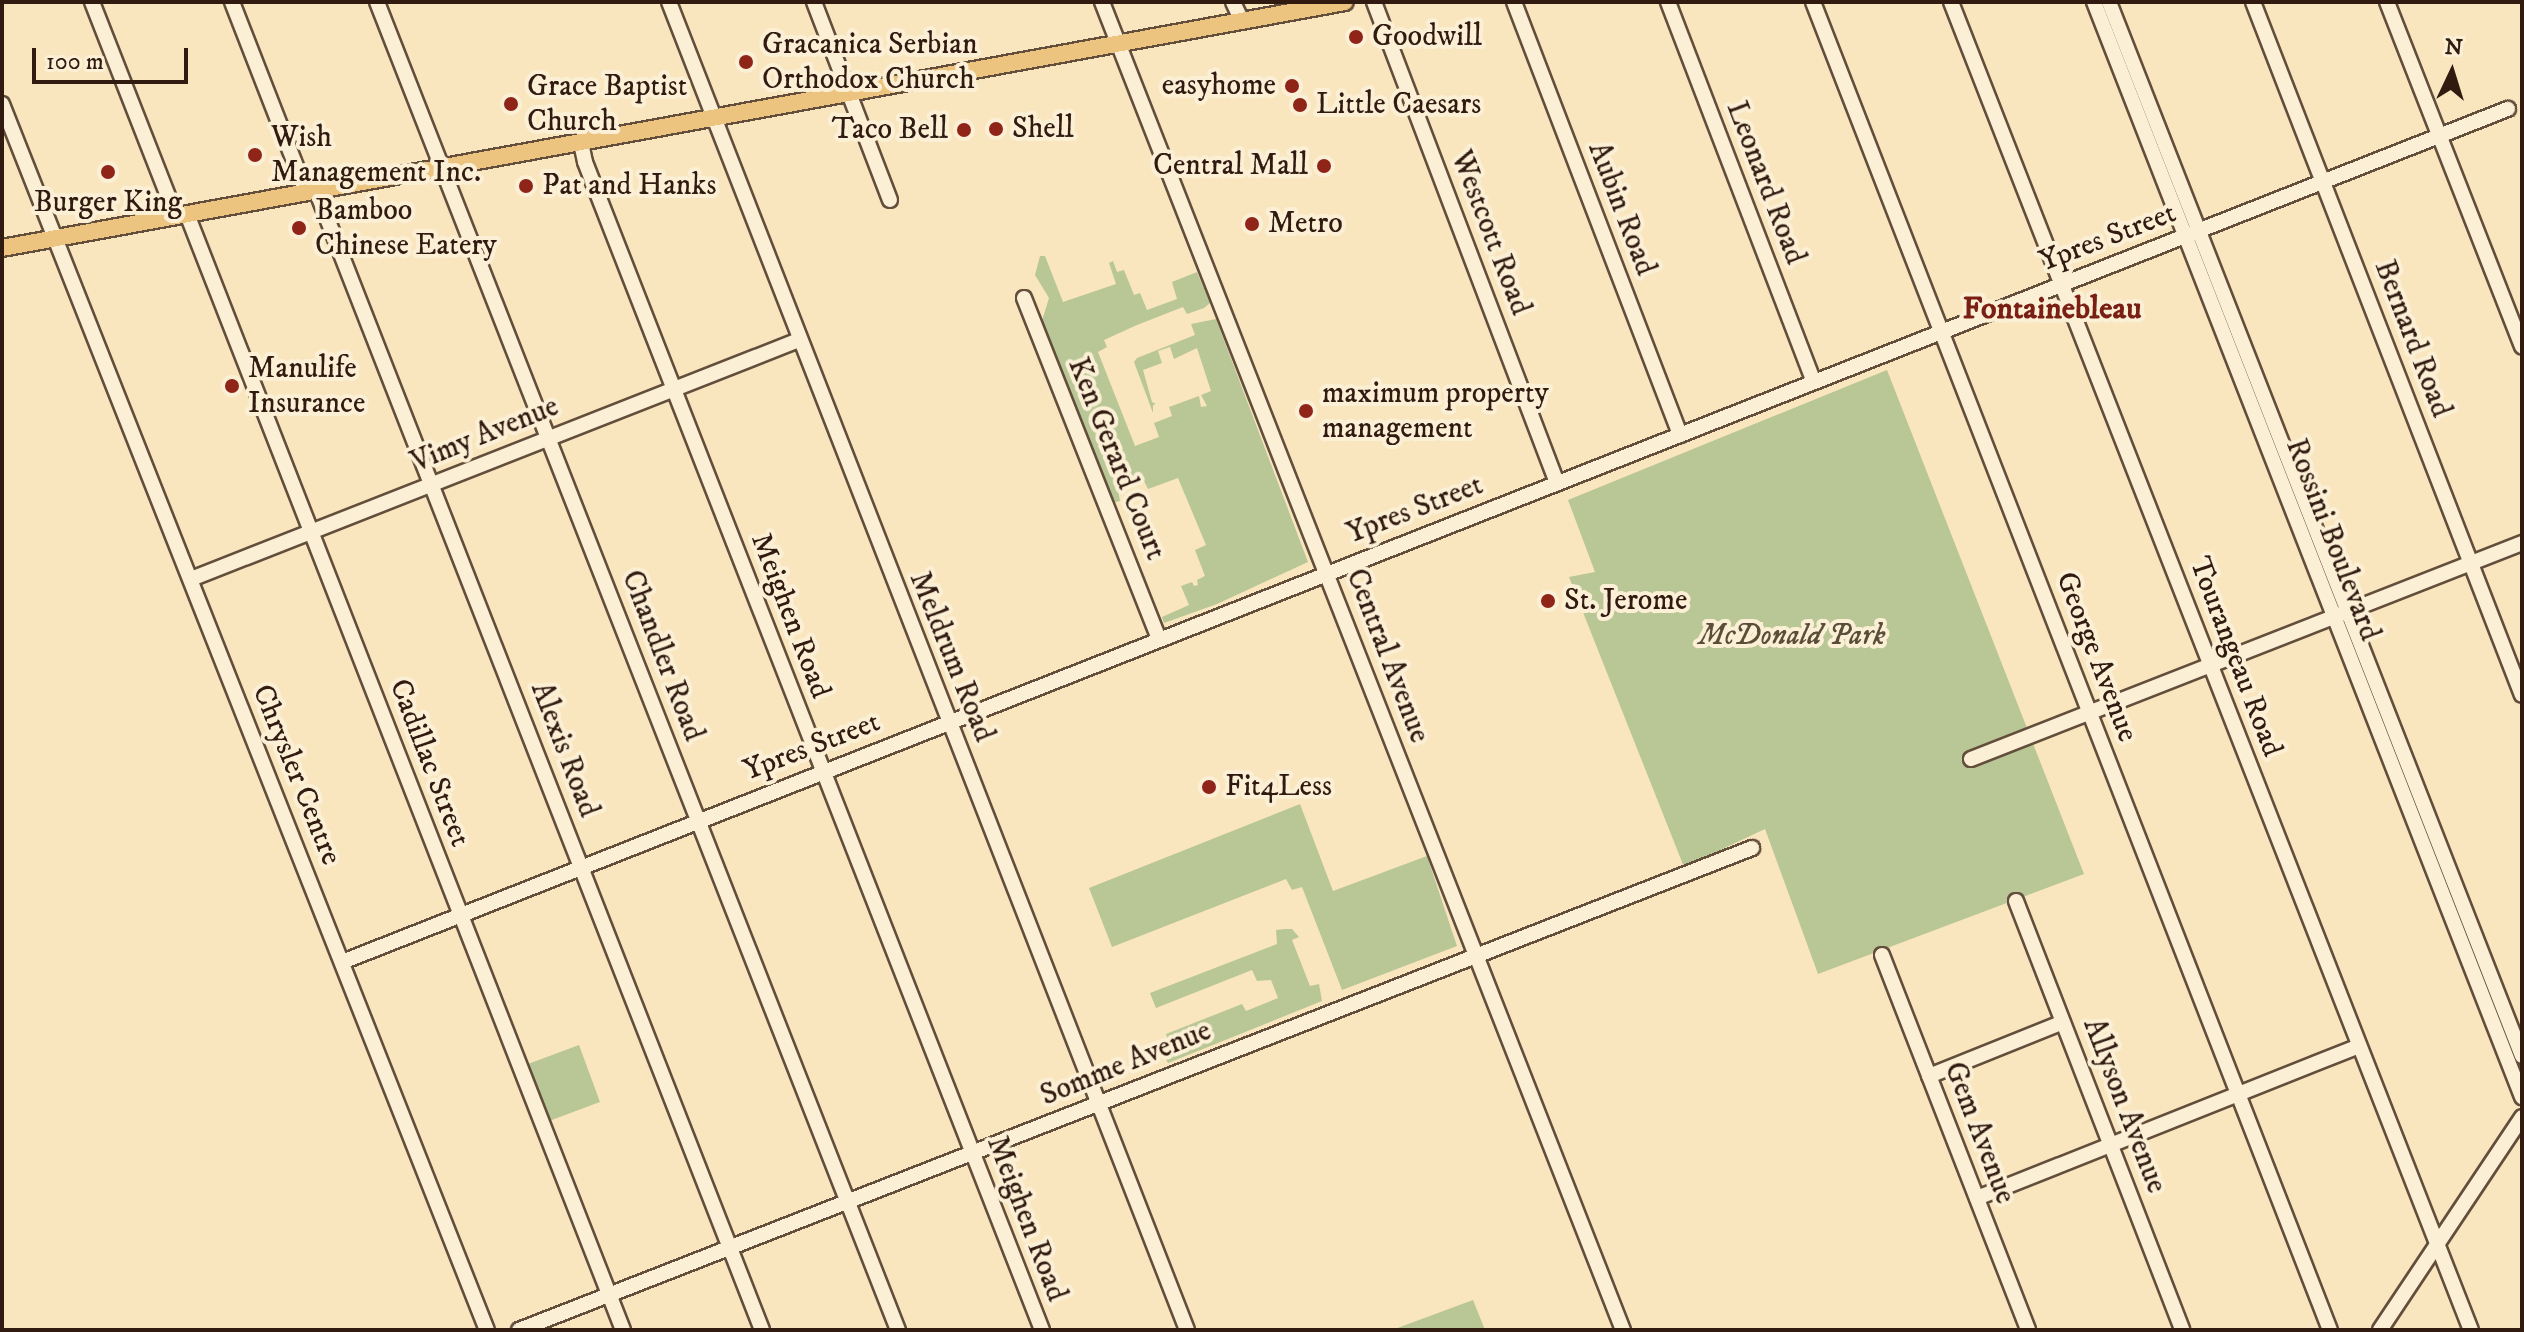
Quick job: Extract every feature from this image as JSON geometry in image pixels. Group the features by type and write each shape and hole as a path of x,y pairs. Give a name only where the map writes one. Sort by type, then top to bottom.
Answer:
{"main road":[{"path":"2,248 1345,2"}],"street":[{"name":"Cadillac Street","path":"92,2 311,532 623,1330"},
{"name":"Alexis Road","path":"232,2 431,484 762,1330"},
{"name":"Chandler Road","path":"377,2 898,1330"},
{"name":"Meldrum Road","path":"669,2 1187,1330"},
{"path":"814,2 890,200"},
{"name":"Central Avenue","path":"1102,2 1623,1330"},
{"path":"1233,2 1242,21"},
{"name":"Westcott Road","path":"1374,2 1557,483"},
{"name":"Aubin Road","path":"1514,2 1680,435"},
{"name":"Leonard Road","path":"1668,2 1814,382"},
{"name":"George Avenue","path":"1813,2 2330,1330"},
{"name":"Tourangeau Road","path":"1951,2 2471,1330"},
{"name":"Rossini Boulevard","path":"2094,2 2192,233"},
{"name":"Rossini Boulevard","path":"2109,2 2192,233 2522,1097"},
{"name":"Bernard Road","path":"2253,2 2522,695"},
{"path":"2387,2 2522,347"},
{"name":"Chrysler Centre","path":"2,104 487,1330"},
{"name":"Ypres Street","path":"342,962 581,865 2508,109"},
{"name":"Meighen Road","path":"581,143 585,162 673,389 1042,1330"},
{"name":"Ken Gerard Court","path":"1024,298 1159,639"},
{"name":"Vimy Avenue","path":"191,579 799,340"},
{"path":"1971,759 2522,543"},
{"name":"Rossini Boulevard","path":"2340,614 2522,1056"},
{"name":"Somme Avenue","path":"519,1330 1752,848"},
{"name":"Allyson Avenue","path":"2016,901 2182,1330"},
{"name":"Gem Avenue","path":"1882,955 2028,1330"},
{"path":"1929,1076 2063,1022"},
{"path":"1977,1198 2358,1046"},
{"path":"2380,1330 2522,1117"}],"green space":[{"path":"1040,256 1045,256 1063,302 1116,284 1109,263 1113,261 1117,272 1124,270 1134,295 1140,293 1147,310 1177,299 1172,282 1197,272 1210,303 1204,308 1187,314 1183,307 1137,325 1104,340 1107,347 1098,352 1135,446 1159,437 1154,423 1172,416 1169,407 1199,396 1201,407 1207,406 1201,395 1211,391 1197,348 1174,359 1170,347 1158,351 1162,363 1143,370 1152,402 1156,404 1153,405 1153,413 1134,362 1137,358 1195,335 1191,324 1216,319 1308,562 1217,604 1164,623 1162,617 1189,605 1181,586 1192,582 1194,586 1198,585 1197,580 1205,576 1195,550 1206,545 1178,478 1148,489 1144,481 1118,490 1120,501 1111,503 1041,324 1049,298 1035,275"},
{"name":"McDonald Park","path":"1887,370 2084,874 1818,974 1765,829 1684,867 1569,577 1595,572 1568,500"},
{"path":"1300,804 1333,891 1427,856 1457,946 1342,990 1302,887 1292,890 1286,879 1112,947 1089,888"},
{"path":"1292,929 1299,937 1292,940 1310,986 1319,984 1322,1001 1168,1063 1161,1050 1170,1046 1166,1034 1242,1004 1246,1011 1278,998 1271,980 1257,981 1252,970 1156,1008 1150,993 1277,944 1276,930"},
{"path":"579,1045 600,1102 549,1121 528,1064"},
{"path":"1473,1300 1485,1330 1392,1330"}],"place":[{"name":"Goodwill","path":"1356,37"},
{"name":"Gracanica Serbian Orthodox Church","path":"746,62"},
{"name":"easyhome","path":"1292,86"},
{"name":"Grace Baptist Church","path":"511,104"},
{"name":"Little Caesars","path":"1300,105"},
{"name":"Shell","path":"996,129"},
{"name":"Taco Bell","path":"964,130"},
{"name":"Wish Management Inc.","path":"255,155"},
{"name":"Central Mall","path":"1324,166"},
{"name":"Burger King","path":"108,172"},
{"name":"Pat and Hanks","path":"526,186"},
{"name":"Metro","path":"1252,224"},
{"name":"Bamboo Chinese Eatery","path":"299,228"},
{"name":"Manulife Insurance","path":"232,386"},
{"name":"maximum property management","path":"1306,411"},
{"name":"St. Jerome","path":"1548,601"},
{"name":"Fit4Less","path":"1209,787"}],"district":[{"name":"Fontainebleau","path":"2052,309"}]}
